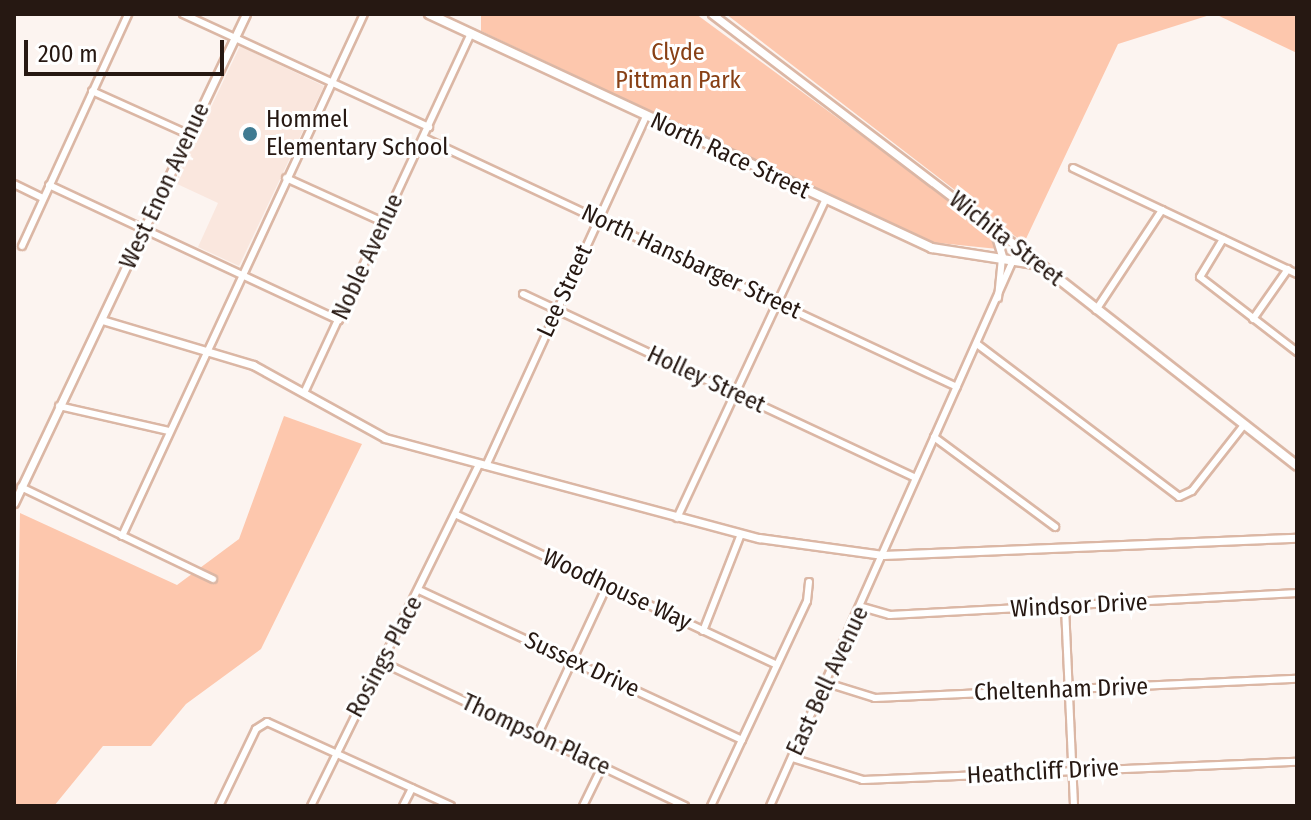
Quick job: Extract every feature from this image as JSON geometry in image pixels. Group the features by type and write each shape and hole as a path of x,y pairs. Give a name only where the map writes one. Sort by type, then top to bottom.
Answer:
{"main road":[{"name":"North Race Street","path":"429,14 932,248 1002,256 1041,265"},
{"name":"Wichita Street","path":"1041,265 1297,466"}],"street":[{"path":"22,246 128,14"},
{"path":"183,14 429,127"},
{"name":"West Enon Avenue","path":"14,503 246,14"},
{"path":"122,536 364,14"},
{"name":"Wichita Street","path":"712,14 1041,265"},
{"name":"Noble Avenue","path":"304,393 471,33"},
{"path":"92,91 190,135"},
{"name":"Lee Street","path":"482,465 646,117"},
{"name":"North Hansbarger Street","path":"424,138 957,387"},
{"path":"1073,168 1297,274"},
{"path":"286,178 385,223"},
{"path":"14,184 43,198"},
{"path":"49,185 339,320"},
{"path":"677,518 825,200"},
{"path":"1096,310 1162,210"},
{"path":"989,225 1002,256 998,302"},
{"path":"1223,239 1202,269 1203,281 1297,352"},
{"path":"1010,240 1014,258"},
{"name":"East Bell Avenue","path":"770,806 862,607 914,477 998,302 1014,258"},
{"path":"1253,319 1288,269"},
{"name":"Holley Street","path":"523,294 914,477"},
{"path":"102,320 208,350 304,393 366,431 741,534 883,555 1297,538"},
{"path":"977,344 1179,497 1192,491 1244,425"},
{"path":"59,406 169,431"},
{"path":"934,437 1055,527"},
{"name":"Rosings Place","path":"311,806 335,753 386,664 482,465"},
{"path":"21,487 213,579"},
{"name":"Woodhouse Way","path":"457,515 777,665"},
{"path":"703,631 741,534"},
{"path":"711,806 777,665 809,582"},
{"path":"537,736 607,586"},
{"name":"Sussex Drive","path":"421,591 742,740"},
{"name":"Windsor Drive","path":"862,607 890,615 1297,593"},
{"path":"1065,607 1074,806"},
{"name":"Thompson Place","path":"386,664 685,806"},
{"name":"Cheltenham Drive","path":"827,683 875,698 1297,679"},
{"path":"219,806 263,723 451,806"},
{"name":"Heathcliff Drive","path":"792,758 863,780 1297,762"},
{"path":"583,806 602,767"},
{"path":"403,806 412,788"}],"shaded area":[{"name":"Hommel Elementary School","path":"240,46 324,86 239,266 198,247 218,203 175,183"}],"green space":[{"name":"Clyde Pittman Park","path":"481,14 696,14 990,230 998,249 929,242 481,31"},
{"path":"726,14 1213,14 1118,44 1024,243"},
{"path":"1215,14 1297,14 1297,53"},
{"path":"284,416 362,444 261,649 186,704 151,746 103,746 54,806 14,806 20,513 177,585 239,539"}],"place":[{"name":"Hommel Elementary School","path":"250,134"}]}
